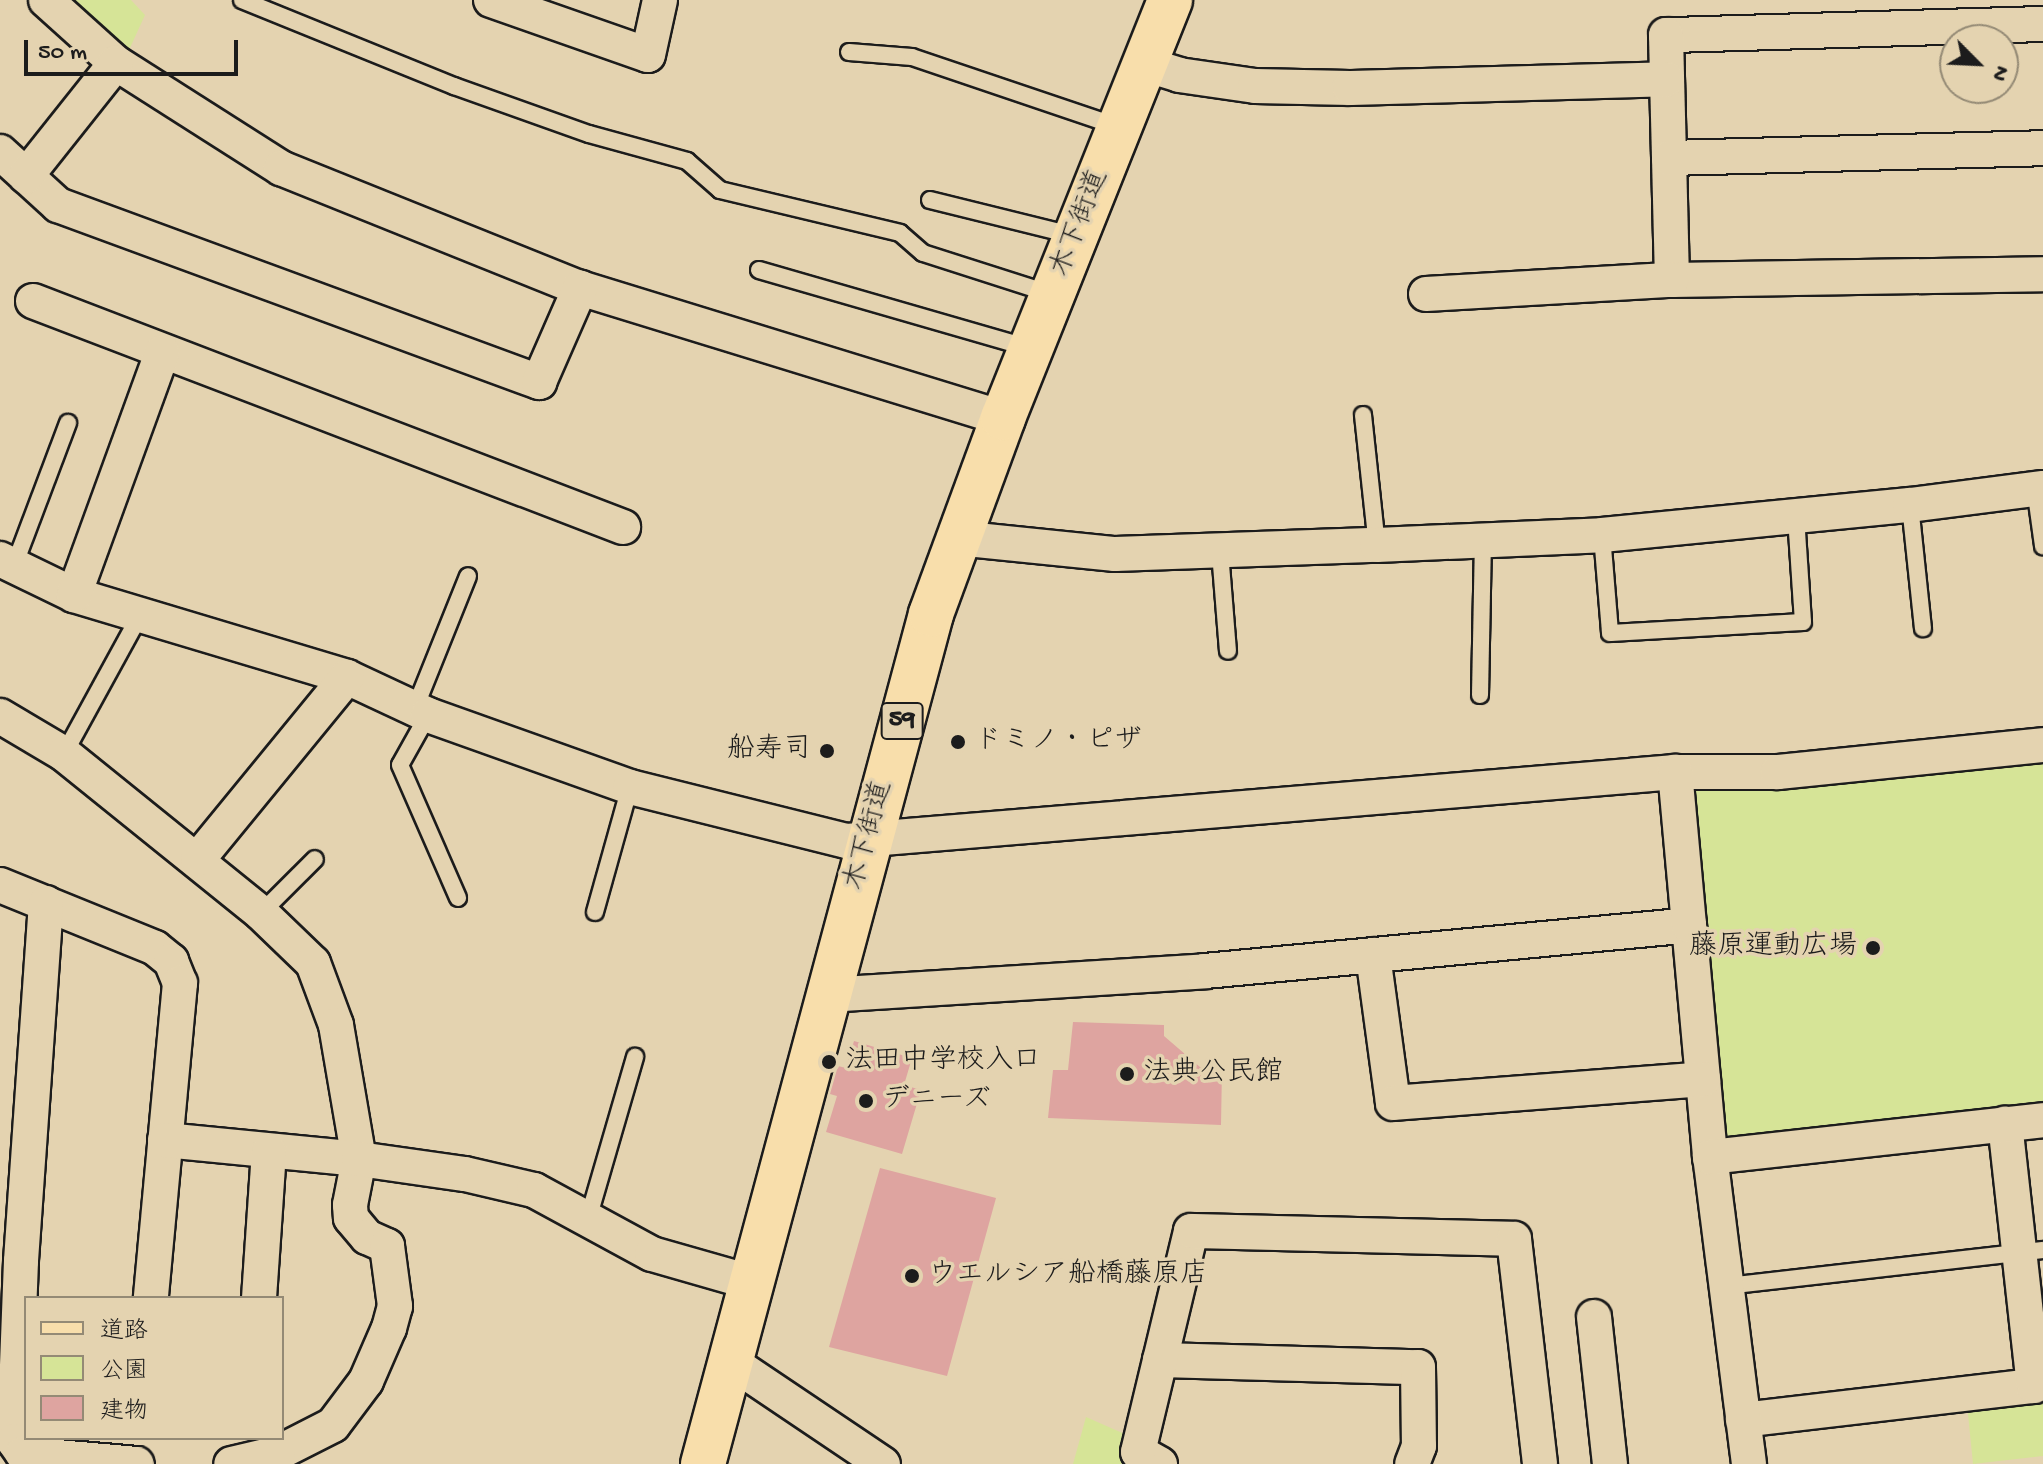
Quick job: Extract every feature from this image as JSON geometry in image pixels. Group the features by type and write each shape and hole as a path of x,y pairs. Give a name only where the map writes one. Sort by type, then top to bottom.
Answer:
{"main road":[{"name":"木下街道","path":"703,1464 931,614 1003,418 1170,0"}],"street":[{"path":"46,0 116,63 281,168 580,288 1003,418"},
{"path":"491,0 648,55 660,0"},
{"path":"1672,280 1666,35 2043,24"},
{"path":"26,176 116,63"},
{"path":"1144,64 1179,75 1255,86 1350,88 1667,79"},
{"path":"1669,158 2043,148"},
{"path":"0,152 58,205 539,382 580,288"},
{"path":"1426,294 1672,280 2043,274"},
{"path":"33,301 162,353 623,527"},
{"path":"74,595 162,353"},
{"path":"957,538 1115,554 1602,535 1910,505 2039,488"},
{"path":"7,562 74,595 347,677 422,712 630,787 847,841 1675,772 1778,772 2043,745"},
{"path":"198,859 347,677"},
{"path":"0,716 64,754 198,859 261,913 313,963 336,1025 359,1159 350,1205 351,1218 367,1237 387,1246 395,1306 366,1381 333,1425 309,1441 244,1454"},
{"path":"1675,772 1710,1157 1749,1464"},
{"path":"0,885 155,948 171,961 180,983 151,1296"},
{"path":"46,903 10,1260 14,1441 23,1454 137,1464 139,1440"},
{"path":"828,995 1159,974 1689,925"},
{"path":"1373,955 1393,1103 1703,1079"},
{"path":"1710,1157 2043,1120"},
{"path":"1743,1420 2039,1386 2031,1251 2005,1124"},
{"path":"165,1140 359,1159 465,1174 534,1190 652,1254 753,1283"},
{"path":"259,1296 269,1151"},
{"path":"1160,1464 1138,1452 1191,1231 1514,1239 1540,1464"},
{"path":"1594,1317 1610,1464"},
{"path":"1160,1360 1418,1367 1419,1446 1412,1464"},
{"path":"731,1362 883,1464"}],"lane":[{"path":"242,0 454,86 589,134 687,161 720,190 900,233 923,253 1053,295"},
{"path":"849,52 912,57 1119,127"},
{"path":"930,200 1076,236"},
{"path":"759,270 1031,348"},
{"path":"1363,415 1377,545"},
{"path":"7,562 68,423"},
{"path":"2039,488 2043,546"},
{"path":"1910,505 1923,628"},
{"path":"1602,535 1610,633 1803,622 1796,517"},
{"path":"1480,695 1483,540"},
{"path":"1220,552 1228,651"},
{"path":"458,898 400,765 422,712 468,576"},
{"path":"64,754 140,615"},
{"path":"595,912 630,787"},
{"path":"261,913 315,859"},
{"path":"588,1219 635,1057"},
{"path":"1727,1286 2031,1251"}],"green space":[{"path":"59,0 131,0 145,15 124,61"},
{"name":"藤原運動広場","path":"2043,758 2043,1110 1721,1148 1687,785"},
{"path":"2043,1395 2043,1456 1973,1464 1967,1404"},
{"path":"1086,1417 1136,1439 1129,1464 1073,1464"}],"building":[{"path":"1073,1022 1164,1025 1164,1036 1200,1067 1222,1069 1221,1125 1048,1118 1053,1070 1068,1070"},
{"path":"854,1041 912,1058 904,1085 921,1090 902,1154 826,1132 837,1096 830,1094 838,1066 846,1068"},
{"path":"880,1168 996,1198 947,1376 829,1347"}],"place":[{"name":"ドミノ・ピザ","path":"958,742"},
{"name":"船寿司","path":"827,751"},
{"name":"藤原運動広場","path":"1873,948"},
{"name":"法田中学校入口","path":"829,1062"},
{"name":"法典公民館","path":"1127,1074"},
{"name":"デニーズ","path":"866,1101"},
{"name":"ウエルシア船橋藤原店","path":"912,1276"}]}
